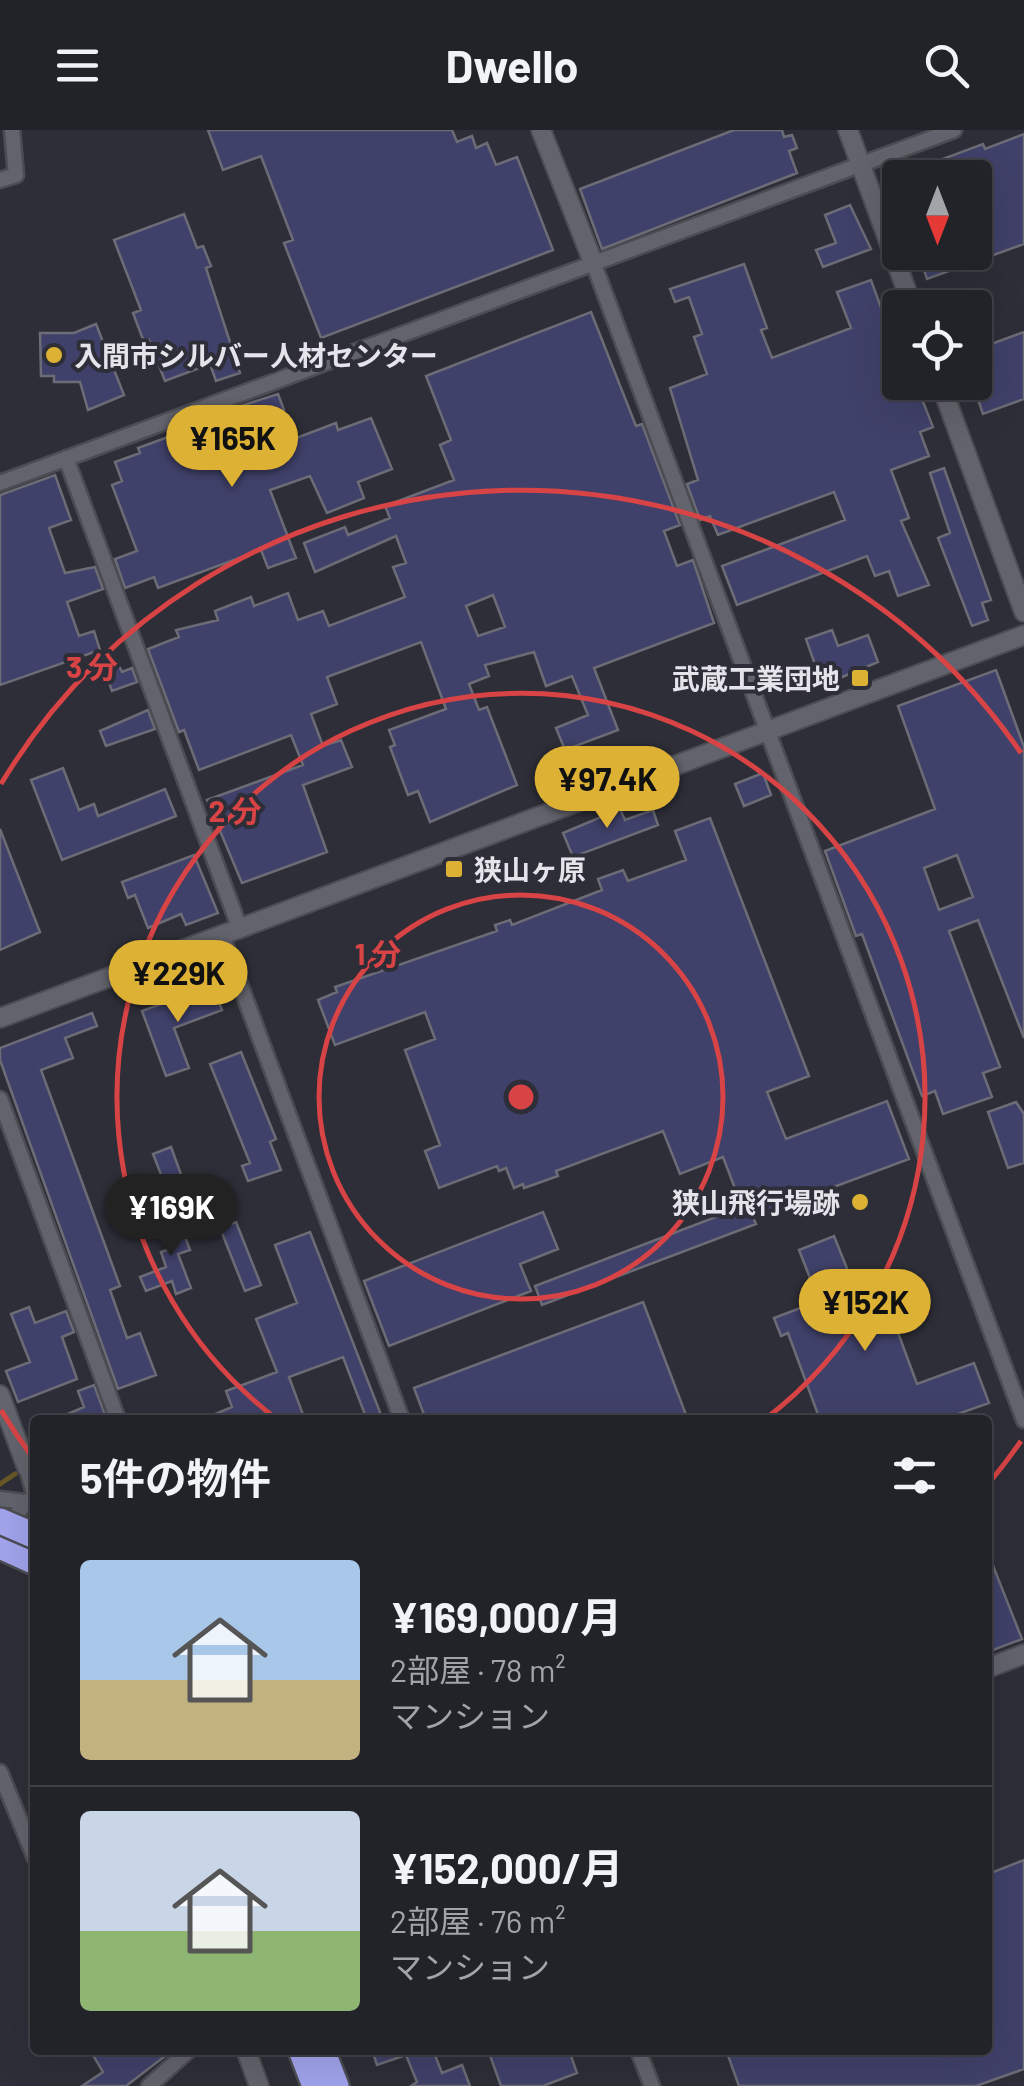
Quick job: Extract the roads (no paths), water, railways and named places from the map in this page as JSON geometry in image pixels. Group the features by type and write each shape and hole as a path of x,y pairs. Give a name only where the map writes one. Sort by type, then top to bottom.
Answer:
{"highway":[{"path":"0,1521 30,1550"},
{"path":"0,1546 30,1552"},
{"path":"304,2055 315,2086"},
{"path":"324,2055 336,2086"}],"street":[{"path":"0,180 16,175 12,130"},
{"path":"541,130 770,730 1024,1420"},
{"path":"848,130 906,290"},
{"path":"0,483 954,130"},
{"path":"947,400 1024,612"},
{"path":"66,458 400,1415"},
{"path":"0,1018 1024,634"},
{"path":"0,1099 116,1415"},
{"path":"0,1395 30,1487"},
{"path":"0,1499 30,1499"},
{"path":"0,1538 30,1501"},
{"path":"992,1666 1024,1654"},
{"path":"0,1772 4,1795 30,1848"},
{"path":"149,2086 183,2055"},
{"path":"248,2055 259,2086"},
{"path":"640,2055 652,2086"}],"waterway":[{"path":"0,1484 15,1474"}],"place":[{"name":"入間市シルバー人材センター","path":"54,355"},
{"name":"武蔵工業団地","path":"860,678"},
{"name":"狭山ヶ原","path":"454,869"},
{"name":"狭山飛行場跡","path":"860,1202"}]}
